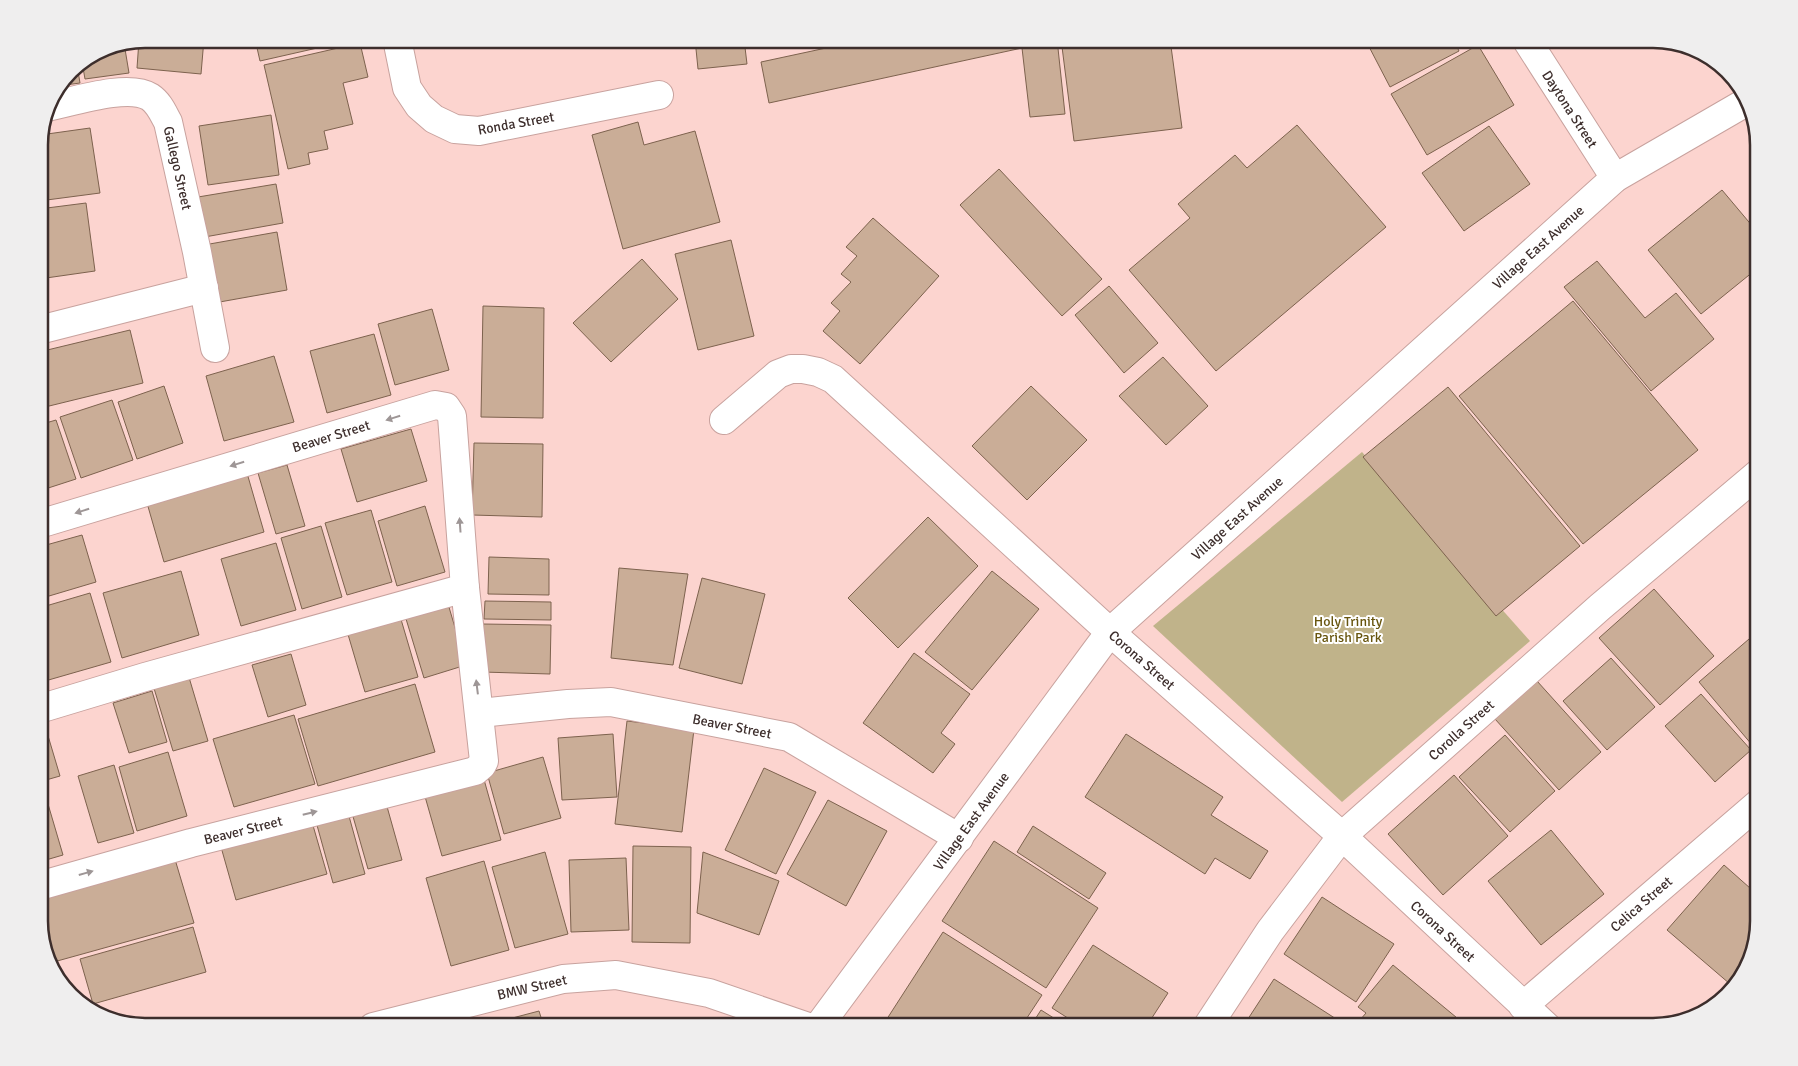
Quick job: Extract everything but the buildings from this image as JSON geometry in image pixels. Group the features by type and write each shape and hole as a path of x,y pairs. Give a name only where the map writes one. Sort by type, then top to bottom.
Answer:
{"street":[{"name":"Ronda Street","path":"399,48 407,88 418,106 434,119 455,129 479,131 659,96"},
{"name":"Daytona Street","path":"1532,48 1615,178"},
{"name":"Gallego Street","path":"56,105 119,92 135,92 149,97 160,107 168,122 215,348"},
{"name":"Village East Avenue","path":"825,1018 1110,632 1615,178 1741,105"},
{"path":"48,328 204,288"},
{"name":"Corona Street","path":"724,420 778,374 791,370 803,370 818,372 833,379 1110,632 1342,836 1537,1018"},
{"name":"Beaver Street","path":"48,521 426,408 440,405 446,407 452,416 465,588 484,760 482,765 475,771 190,844 48,883"},
{"name":"Corolla Street","path":"1213,1018 1270,931 1342,836 1600,607 1750,481"},
{"path":"48,706 145,677 465,588"},
{"name":"Beaver Street","path":"480,713 568,704 611,702 789,737 959,838"},
{"name":"Celica Street","path":"1523,1006 1750,816"},
{"name":"BMW Street","path":"408,1018 563,978 616,975 709,993 782,1018"}],"green space":[{"name":"Holy Trinity Parish Park","path":"1362,452 1530,641 1342,802 1153,626"}]}
